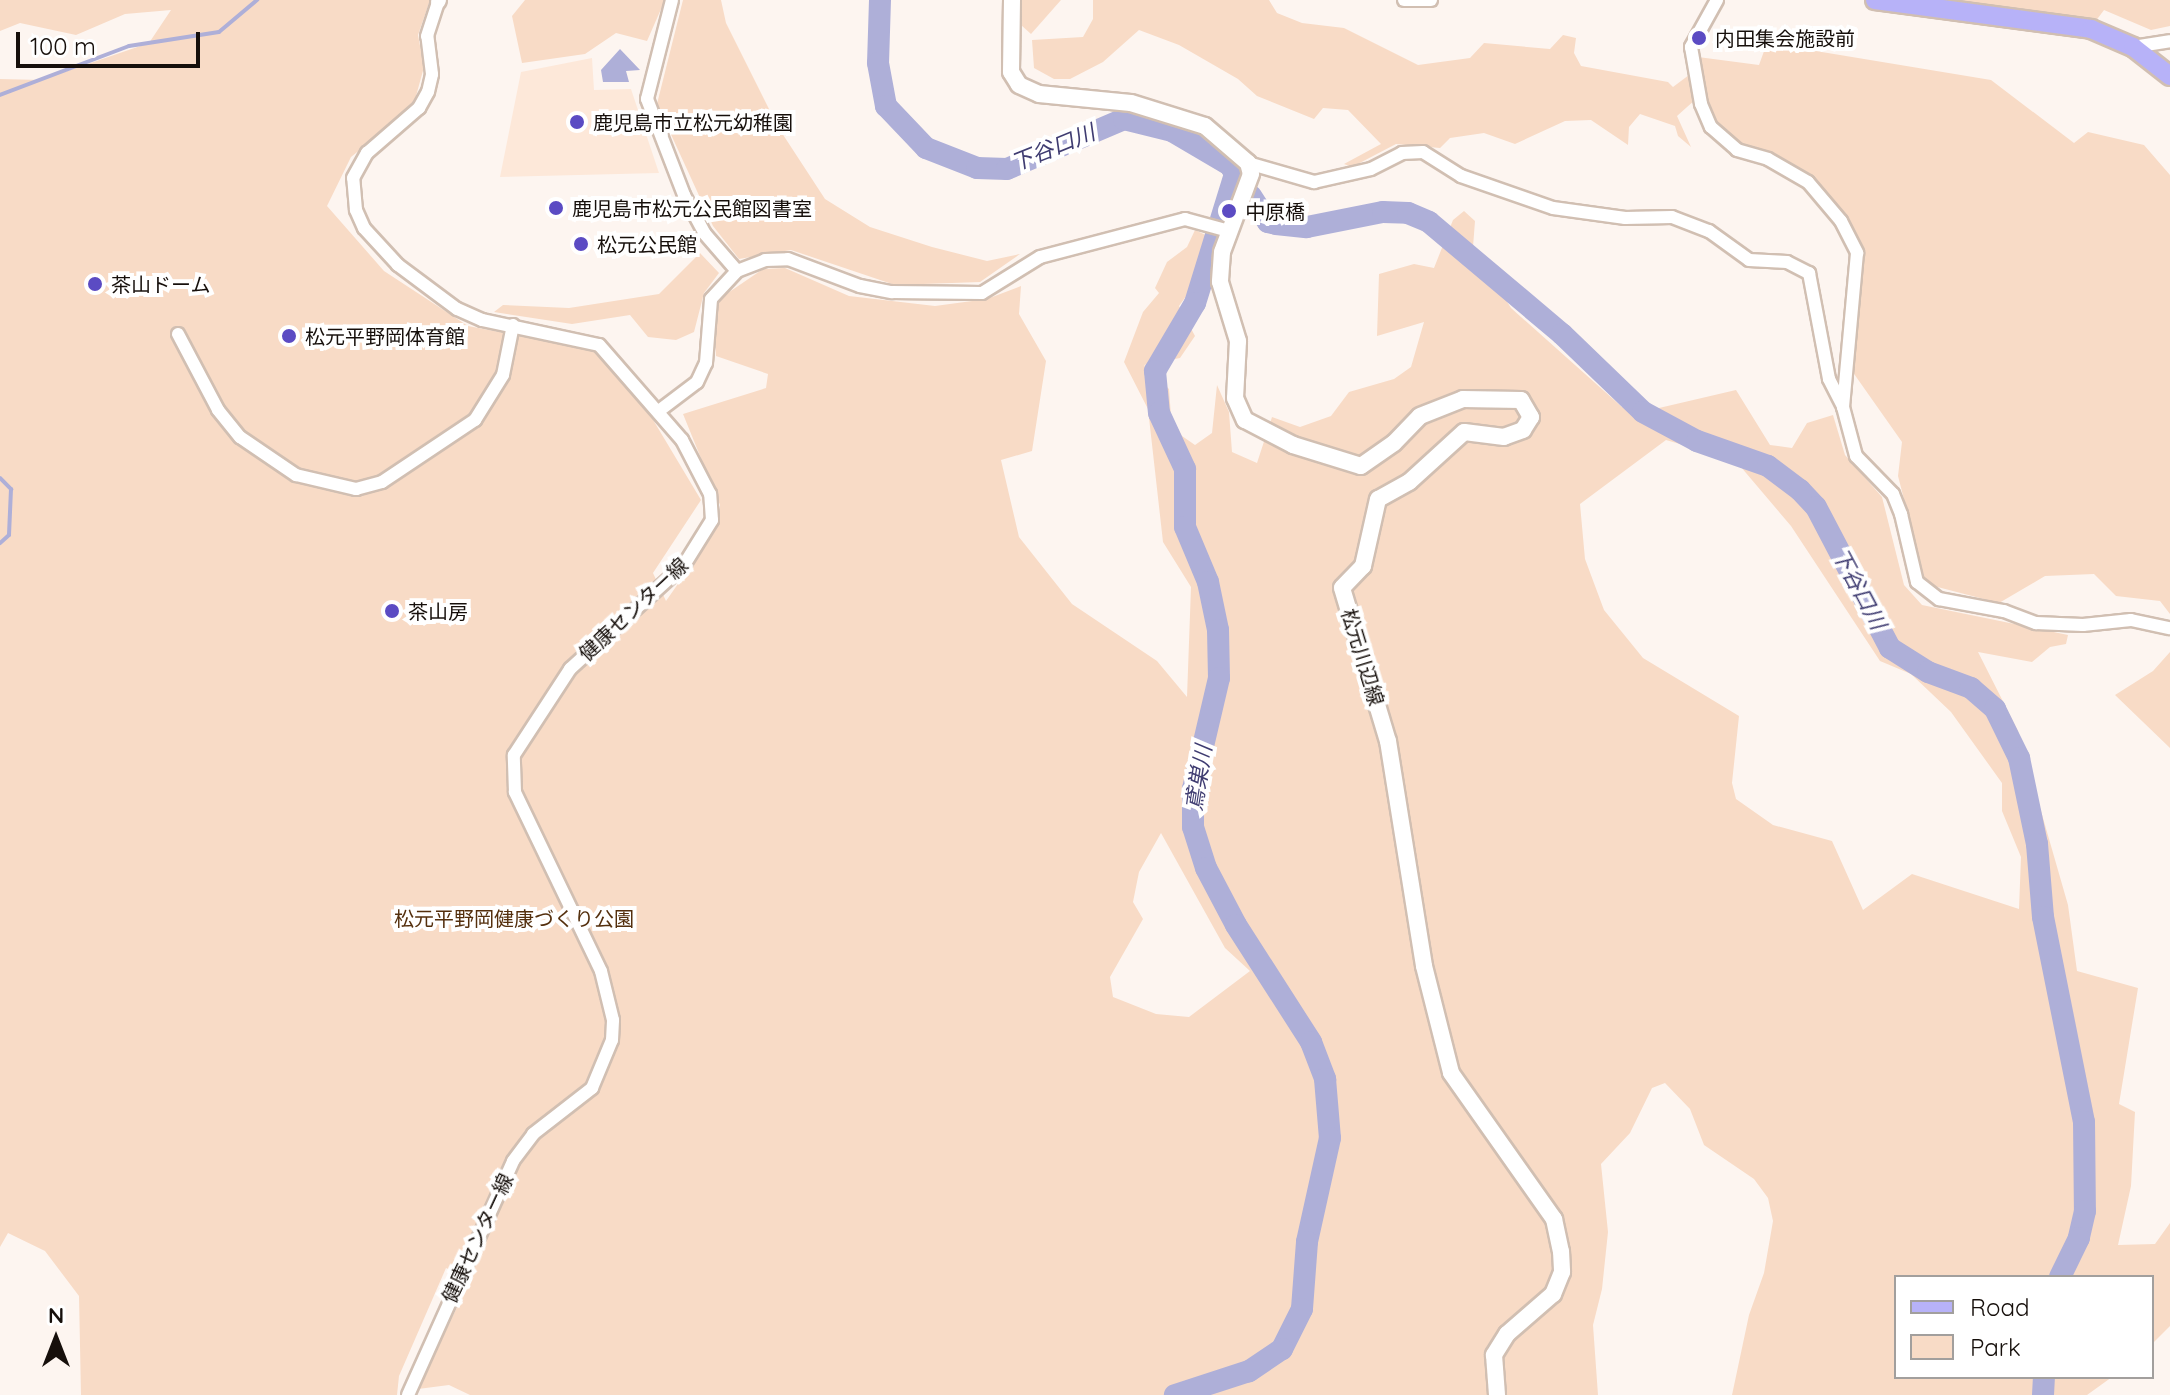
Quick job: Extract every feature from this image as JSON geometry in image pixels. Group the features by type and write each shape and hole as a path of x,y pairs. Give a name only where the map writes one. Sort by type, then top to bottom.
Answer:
{"main road":[{"path":"1012,0 1011,72 1019,85 1039,94 1131,103 1205,126 1250,168"},
{"path":"1875,0 2068,24 2133,47 2170,76"},
{"name":"松元川辺線","path":"1250,168 1243,201 1228,231 1220,282 1238,341 1235,398 1245,420 1293,445 1361,466 1420,416 1463,399 1521,400 1531,417 1523,430 1504,437 1464,432 1409,482 1378,499 1374,536 1363,566 1342,588 1388,741 1424,966 1451,1073 1554,1219 1561,1251 1562,1272 1553,1294 1507,1334 1494,1355 1497,1395"}],"street":[{"path":"672,0 647,99 684,195 705,234 737,271"},
{"path":"1404,0 1431,0"},
{"path":"1717,0 1691,47 1701,104 1711,127 1737,150 1768,159 1808,182 1841,221 1857,253 1843,407"},
{"name":"健康センター線","path":"408,1395 513,1161 533,1134 592,1088 609,1053 613,1020 601,971 515,792 512,765 521,740 570,669 684,565 712,520 702,477 660,410 599,345 482,320 430,291 398,265 364,228 356,210 353,178 358,164 419,108 428,92 432,74 427,36 438,1"},
{"path":"2133,47 2170,41"},
{"path":"1250,168 1314,182 1371,169 1402,153 1423,152 1461,176 1553,208 1625,218 1672,217 1709,231 1749,260 1799,267 1809,273 1829,379 1843,407 1856,456 1893,494 1917,582 1925,592 2036,623 2083,625 2131,620 2170,628"},
{"path":"660,410 697,382 706,363 711,299 737,271 778,258 882,290 982,293 1040,257 1185,219 1228,231"},
{"path":"178,334 218,410 240,437 296,475 356,489 382,482 475,420 503,375 513,325"}],"shaded area":[{"name":"鹿児島市立松元幼稚園","path":"592,58 594,90 631,89 659,173 500,177 521,72"}],"green space":[{"name":"松元平野岡健康づくり公園","path":"0,0 430,0 418,35 424,67 413,107 351,157 327,206 384,271 468,326 598,351 640,398 701,500 653,573 666,601 717,528 720,505 683,414 766,388 768,374 716,356 713,316 722,297 763,269 785,268 849,296 935,306 987,299 1021,286 1019,314 1046,361 1032,451 1001,460 1019,537 1072,604 1157,661 1187,697 1191,587 1163,542 1148,409 1124,362 1143,312 1159,293 1155,288 1167,262 1187,247 1195,230 1210,237 1189,292 1179,306 1195,336 1180,358 1144,365 1169,389 1171,416 1182,436 1195,445 1212,433 1217,385 1229,412 1232,452 1257,463 1272,417 1300,427 1331,416 1349,392 1394,379 1411,367 1424,322 1377,336 1379,274 1414,264 1434,268 1453,220 1464,211 1475,221 1473,247 1511,308 1622,407 1659,408 1736,390 1770,445 1792,448 1807,423 1833,415 1845,455 1882,497 1904,585 1922,605 2068,635 2066,644 2050,647 2032,662 1978,652 2018,731 2068,905 2077,971 2138,988 2119,1104 2135,1112 2131,1186 2118,1245 2155,1244 2170,1223 2170,1326 2154,1342 2154,1275 1894,1275 1894,1379 2109,1379 2087,1395 1732,1395 1749,1315 1764,1273 1773,1221 1768,1198 1754,1179 1704,1145 1690,1109 1665,1083 1652,1088 1630,1133 1601,1164 1608,1232 1602,1289 1593,1325 1598,1395 470,1395 449,1385 418,1389 470,1280 446,1268 399,1376 397,1395 81,1395 79,1296 45,1251 8,1233 0,1247 0,79 41,80 149,43 171,10 125,14 76,35 20,23 0,31","holes":["1666,440 1735,460 1791,526 1880,661 1911,674 1951,712 2002,783 2002,811 2021,857 2019,909 1912,874 1863,910 1832,841 1773,825 1736,799 1732,783 1739,716 1643,658 1604,610 1585,559 1580,504","1161,833 1225,948 1250,971 1189,1017 1156,1014 1113,997 1110,977 1143,919 1133,902 1139,872"]},
{"path":"525,0 665,0 647,41 616,33 585,54 522,63 512,16"},
{"path":"683,0 721,0 726,23 778,127 825,199 870,227 932,247 987,261 1020,254 980,282 895,285 791,250 739,259 713,226 657,104"},
{"path":"1021,0 1061,0 1031,34 1021,25"},
{"path":"1093,0 1269,0 1277,13 1302,23 1344,28 1418,65 1470,58 1484,43 1550,49 1563,35 1576,38 1574,53 1581,66 1668,82 1673,87 1689,75 1696,99 1677,116 1691,147 1678,136 1675,126 1640,114 1629,127 1628,145 1591,120 1565,121 1515,144 1484,133 1450,138 1440,148 1396,144 1352,167 1344,164 1381,144 1348,110 1323,108 1314,119 1257,96 1238,79 1179,45 1139,30 1103,62 1070,79 1054,79 1034,68 1032,40 1083,37 1093,19"},
{"path":"1939,0 2170,0 2170,26 2151,30 2104,10 2095,22"},
{"path":"1767,43 1991,80 2074,143 2088,132 2144,145 2170,175 2170,614 2160,601 2116,596 2094,574 2045,576 1999,603 1926,584 1898,476 1902,442 1852,371 1864,265 1856,236 1828,193 1770,153 1740,145 1715,122 1706,103 1698,57 1759,65"},
{"path":"700,253 719,273 704,293 694,332 676,340 648,337 630,315 572,324 494,312 503,305 569,308 659,294"},
{"path":"2170,652 2170,748 2115,695 2153,671"}],"water":[{"path":"620,49 640,70 626,71 629,82 603,82 601,70"}],"waterway":[{"path":"0,95 129,46 219,32 257,0"},
{"name":"鳶巣川","path":"880,0 878,63 886,106 926,148 977,168 1007,169 1124,119 1172,131 1230,165 1235,174 1195,303 1155,371 1159,413 1185,469 1185,527 1208,582 1218,630 1219,678 1193,789 1193,827 1206,868 1236,925 1311,1042 1325,1079 1330,1138 1307,1242 1302,1309 1282,1349 1249,1371 1175,1395"},
{"name":"下谷口川","path":"1251,196 1268,222 1276,224 1307,227 1383,212 1408,213 1429,222 1562,334 1643,412 1697,441 1768,466 1800,490 1816,507 1890,648 1928,672 1971,688 1995,709 2019,758 2037,844 2043,917 2084,1122 2085,1211 2079,1238 2061,1275"},
{"path":"0,478 11,489 9,535 0,543"},
{"name":"下谷口川","path":"2043,1395 2044,1379"}],"place":[{"name":"内田集会施設前","path":"1699,38"},
{"name":"鹿児島市立松元幼稚園","path":"577,122"},
{"name":"鹿児島市松元公民館図書室","path":"556,208"},
{"name":"中原橋","path":"1229,211"},
{"name":"松元公民館","path":"581,244"},
{"name":"茶山ドーム","path":"95,284"},
{"name":"松元平野岡体育館","path":"289,336"},
{"name":"茶山房","path":"392,611"}]}
